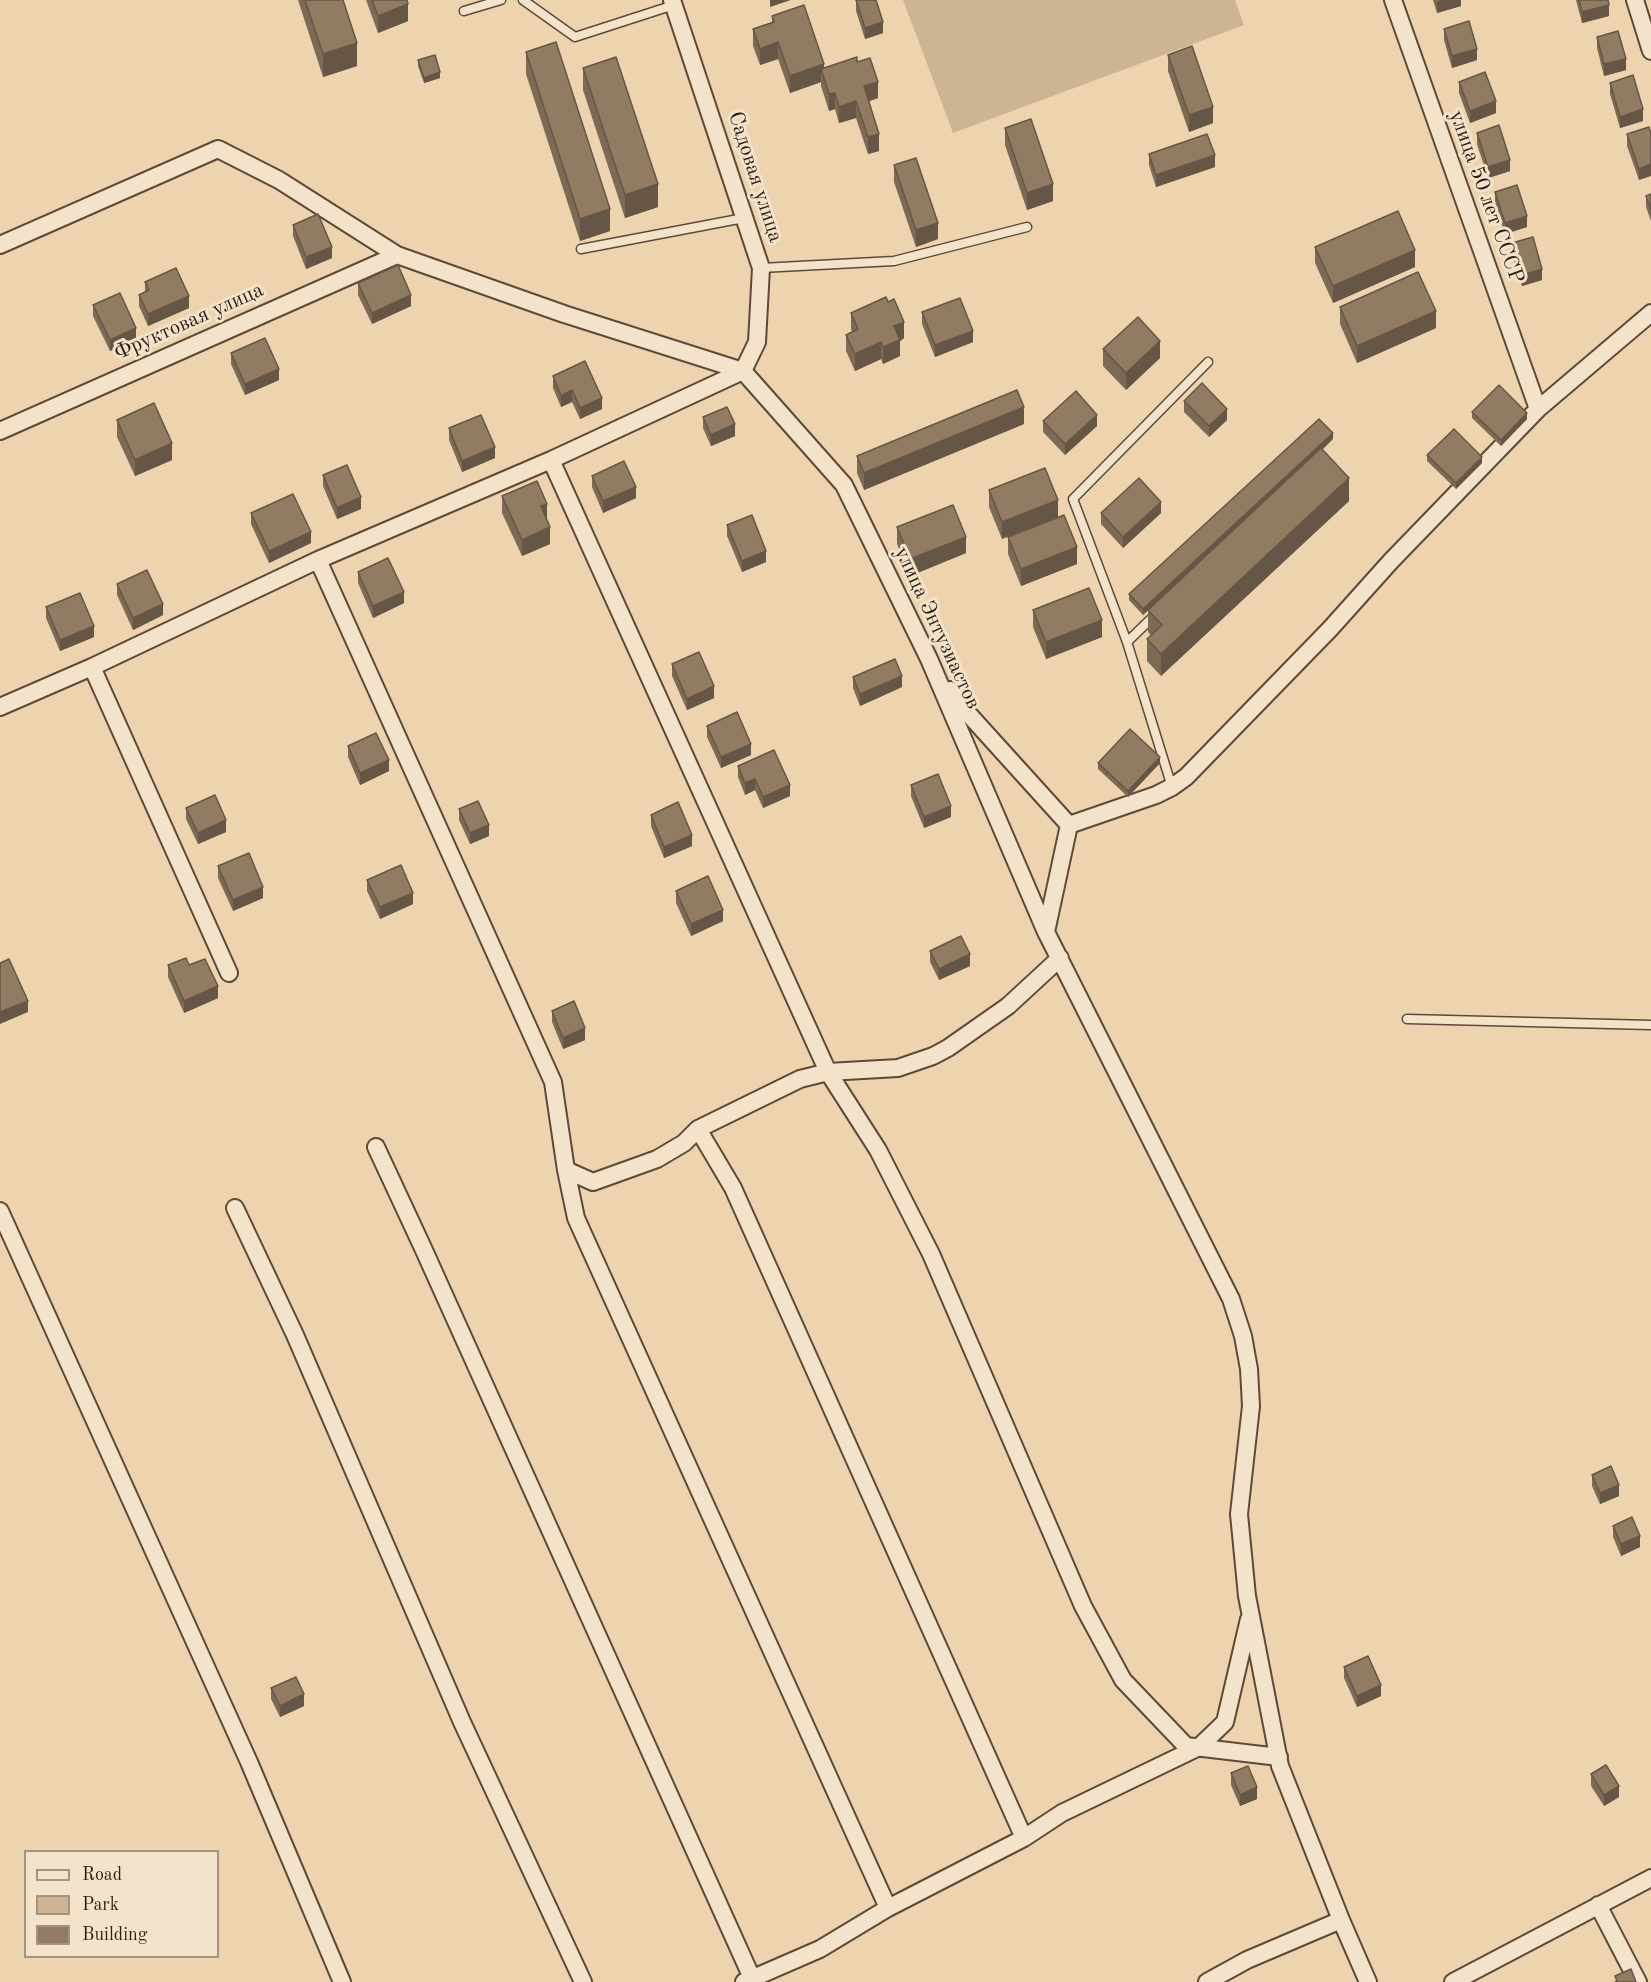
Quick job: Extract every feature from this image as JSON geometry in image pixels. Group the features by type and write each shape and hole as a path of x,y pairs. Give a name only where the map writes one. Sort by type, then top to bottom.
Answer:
{"street":[{"name":"улица 50 лет СССР","path":"1393,0 1538,409"},
{"path":"1635,0 1651,51"},
{"name":"Садовая улица","path":"673,3 761,268 757,342 743,371"},
{"path":"0,245 218,149 279,180 397,255 564,314 743,371"},
{"name":"Фруктовая улица","path":"0,431 397,255"},
{"path":"1069,825 1156,795 1186,777 1538,409 1651,313"},
{"path":"0,707 92,667 318,560 551,460 743,371"},
{"name":"улица Энтузиастов","path":"743,371 844,485 929,659 1046,932 1231,1299 1249,1369 1251,1406 1239,1514 1247,1596 1280,1766 1368,1982"},
{"path":"551,460 828,1072 878,1150 931,1254 1083,1606 1123,1680 1186,1746 1279,1757"},
{"path":"318,560 553,1082 566,1170 576,1218 888,1908"},
{"path":"929,659 964,709 1069,825"},
{"path":"92,667 229,973"},
{"path":"1046,932 1069,825"},
{"path":"566,1170 593,1182 657,1159 684,1143 698,1130 800,1079 828,1072 898,1068 933,1056 1008,1006 1060,958"},
{"path":"698,1130 734,1188 1024,1838"},
{"path":"376,1147 438,1280 747,1980 820,1950 888,1908 1024,1838 1062,1813 1199,1747 1225,1722 1251,1612"},
{"path":"235,1208 295,1335 462,1722 583,1982"},
{"path":"0,1211 249,1762 342,1982"},
{"path":"1454,1982 1651,1878"},
{"path":"1598,1905 1638,1982"},
{"path":"1208,1982 1247,1960 1341,1920"}],"lane":[{"path":"464,11 501,0"},
{"path":"523,0 575,37 673,3"},
{"path":"582,249 744,218"},
{"path":"761,268 894,261 1027,227"},
{"path":"1172,787 1127,642 1073,499 1208,362"},
{"path":"1127,642 1162,609"},
{"path":"1407,1019 1651,1025"}],"green space":[{"path":"903,0 1235,0 1244,25 953,133"}],"building":[{"path":"305,0 343,0 357,43 323,54"},
{"path":"372,0 407,0 408,4 378,16"},
{"path":"856,0 876,0 883,22 865,28"},
{"path":"1579,0 1608,0 1609,5 1582,12"},
{"path":"804,5 824,64 790,76 778,42 760,49 753,29 774,22 772,16"},
{"path":"1469,21 1477,49 1452,56 1444,29"},
{"path":"1618,31 1626,59 1604,64 1597,37"},
{"path":"556,42 610,209 580,219 526,52"},
{"path":"1192,46 1213,107 1189,115 1168,55"},
{"path":"435,55 440,72 424,78 418,60"},
{"path":"616,57 658,184 625,195 583,68"},
{"path":"857,57 857,62 870,58 878,82 864,86 879,134 868,137 856,101 839,107 835,93 829,94 821,69"},
{"path":"1485,72 1496,101 1470,111 1459,82"},
{"path":"1633,75 1643,109 1620,117 1610,83"},
{"path":"1031,119 1053,184 1027,193 1005,128"},
{"path":"1499,125 1510,160 1488,167 1477,133"},
{"path":"1649,127 1651,164 1639,169 1627,134"},
{"path":"1207,134 1215,155 1156,175 1149,154"},
{"path":"916,158 938,223 916,230 894,165"},
{"path":"1517,185 1527,216 1505,223 1495,192"},
{"path":"1651,194 1651,210 1646,196"},
{"path":"1398,211 1415,250 1333,286 1315,247"},
{"path":"318,214 332,247 306,257 293,225"},
{"path":"1533,237 1542,269 1522,275 1512,243"},
{"path":"398,265 411,295 372,313 358,283"},
{"path":"176,268 189,296 148,314 139,295 149,290 145,282"},
{"path":"1418,272 1436,311 1357,346 1340,307"},
{"path":"120,293 136,328 110,340 93,305"},
{"path":"886,297 888,302 894,299 904,322 894,326 900,340 883,347 881,342 855,354 846,335 858,329 851,313"},
{"path":"960,298 973,331 935,345 922,312"},
{"path":"1138,317 1160,341 1126,373 1103,349"},
{"path":"265,338 279,369 245,384 231,353"},
{"path":"585,361 602,398 580,408 572,390 561,396 553,376"},
{"path":"1202,383 1227,409 1209,426 1184,401"},
{"path":"1499,385 1527,413 1501,440 1472,412"},
{"path":"1017,390 1024,407 864,473 857,456"},
{"path":"1076,391 1097,415 1065,444 1043,421"},
{"path":"154,403 172,443 135,460 117,420"},
{"path":"727,407 735,424 711,435 703,417"},
{"path":"481,415 495,447 462,461 449,428"},
{"path":"1319,419 1333,433 1143,609 1129,594"},
{"path":"1454,429 1482,457 1456,483 1427,455"},
{"path":"1321,448 1349,478 1161,654 1147,639 1162,625 1148,610"},
{"path":"624,461 636,487 603,501 592,476"},
{"path":"347,465 361,497 337,508 323,475"},
{"path":"1045,468 1058,500 1002,522 989,490"},
{"path":"1139,478 1161,502 1123,537 1101,513"},
{"path":"537,481 547,504 541,506 550,527 522,540 502,496"},
{"path":"293,494 311,532 269,551 251,513"},
{"path":"953,505 966,537 910,559 897,527"},
{"path":"752,515 766,551 742,561 727,525"},
{"path":"1064,515 1077,547 1021,569 1008,537"},
{"path":"388,558 404,592 373,606 358,572"},
{"path":"147,570 163,604 133,618 117,584"},
{"path":"1089,588 1102,620 1046,642 1033,610"},
{"path":"80,593 94,626 60,640 46,607"},
{"path":"699,652 714,686 687,699 672,664"},
{"path":"895,659 902,676 860,694 853,677"},
{"path":"737,712 751,744 721,757 707,726"},
{"path":"1130,729 1160,757 1128,791 1098,763"},
{"path":"376,733 389,760 360,773 348,746"},
{"path":"774,750 790,785 763,797 755,779 745,783 738,766"},
{"path":"938,774 951,806 924,817 911,785"},
{"path":"215,795 226,820 198,833 186,808"},
{"path":"478,801 489,825 470,833 459,809"},
{"path":"678,802 692,835 664,847 651,815"},
{"path":"249,853 263,887 233,900 218,866"},
{"path":"401,865 413,893 380,907 367,880"},
{"path":"708,876 723,910 691,924 676,891"},
{"path":"961,936 970,954 939,969 930,951"},
{"path":"186,958 189,965 205,959 218,986 184,1001 168,965"},
{"path":"9,959 28,1001 0,1012 0,963"},
{"path":"574,1001 585,1028 563,1038 552,1011"},
{"path":"1611,1466 1619,1485 1600,1493 1592,1475"},
{"path":"1632,1517 1640,1536 1621,1544 1613,1526"},
{"path":"1368,1656 1381,1685 1357,1696 1344,1667"},
{"path":"296,1677 304,1694 280,1706 271,1688"},
{"path":"1606,1765 1619,1786 1604,1795 1591,1774"},
{"path":"1248,1766 1257,1787 1240,1795 1231,1773"},
{"path":"1631,1969 1636,1982 1615,1982 1617,1981 1615,1976"}]}
